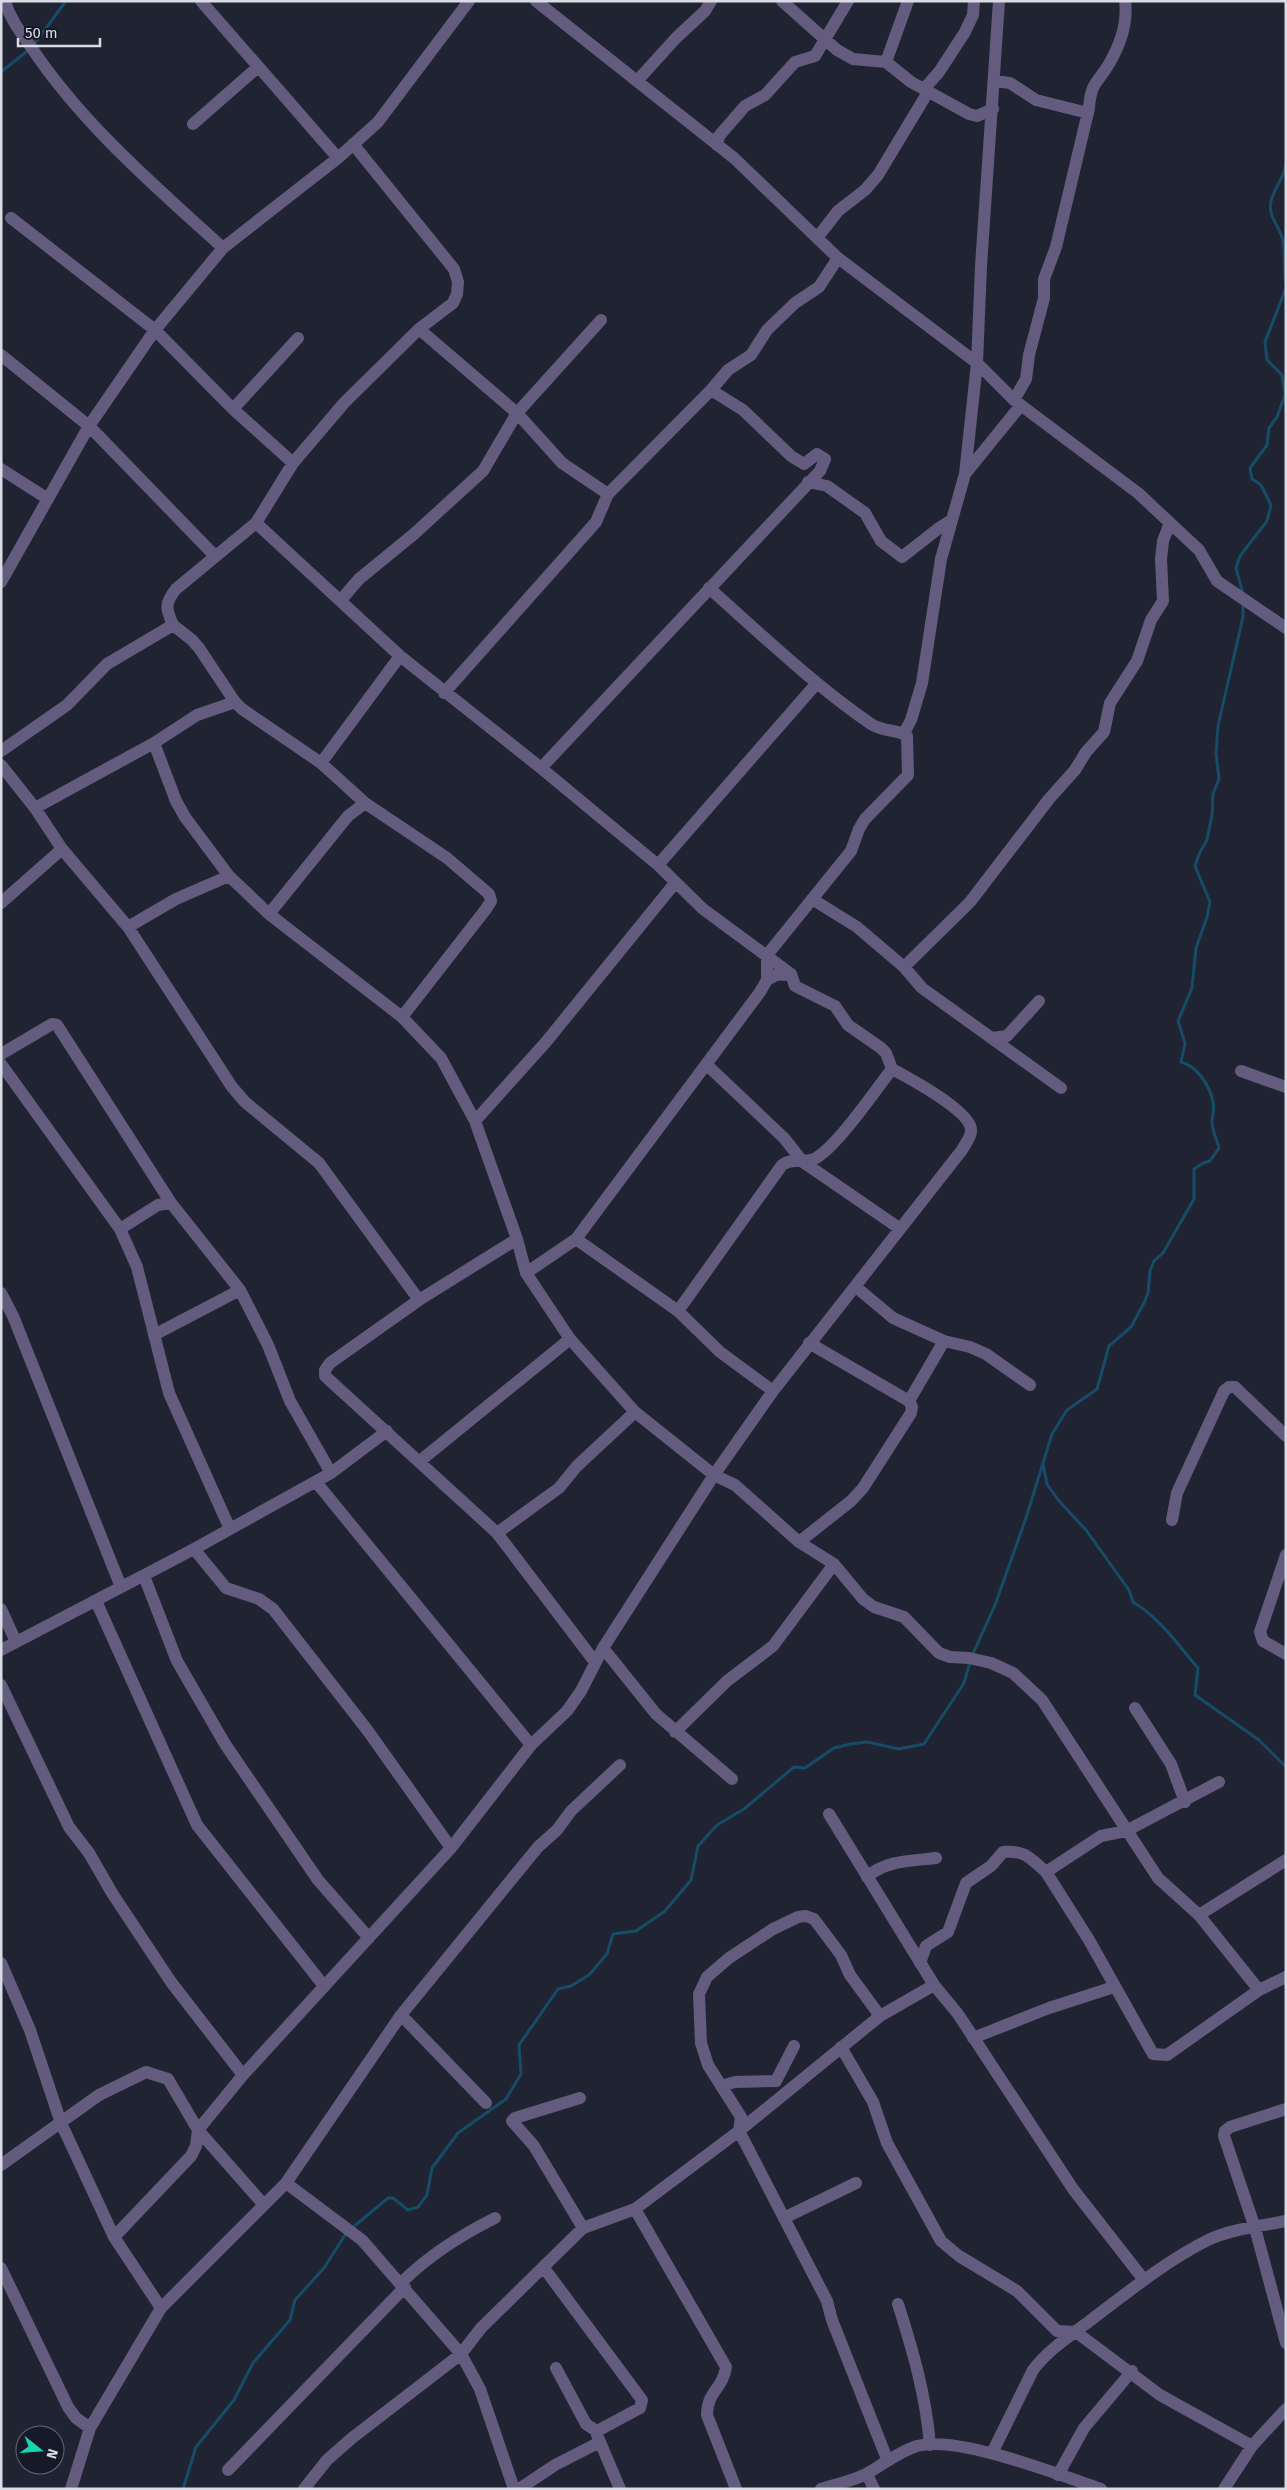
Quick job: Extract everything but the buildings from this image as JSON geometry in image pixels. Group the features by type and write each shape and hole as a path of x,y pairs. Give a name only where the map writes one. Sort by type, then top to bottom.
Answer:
{"street":[{"path":"5,1 11,18 54,81 135,168 224,248"},
{"path":"201,1 338,158"},
{"path":"1,582 90,426 155,330 224,248 338,158 378,122 469,1"},
{"path":"637,81 676,38 705,11 711,1"},
{"path":"782,1 824,39 853,59 886,62 926,91 977,116 993,109"},
{"path":"717,145 719,136 745,106 765,95 795,62 815,56 848,1"},
{"path":"886,62 908,1"},
{"path":"817,238 838,211 865,190 878,175 926,91 965,32 973,15 974,1"},
{"path":"904,733 911,720 922,682 941,559 950,521 965,474 977,363 981,266 999,1"},
{"path":"965,474 1018,402 1026,379 1028,355 1044,298 1044,279 1056,247 1088,113 1090,92 1094,83 1110,63 1126,23 1125,1"},
{"path":"543,4 717,145 838,258 977,363 1018,402 1138,493 1169,525 1199,550 1217,581 1286,628"},
{"path":"193,124 258,66"},
{"path":"995,81 1010,83 1036,100 1088,113"},
{"path":"353,144 454,269 458,282 457,294 452,303 419,329 344,403 294,463 256,523 176,589 167,600 167,612 173,625 195,644 235,702 321,763 365,803 448,858 489,894 491,900 402,1017"},
{"path":"11,218 155,330 233,409 294,463"},
{"path":"444,692 596,522 608,494 711,390 728,370 751,355 767,330 795,303 819,287 838,258"},
{"path":"341,600 359,579 414,534 483,471 517,413 602,320"},
{"path":"419,329 517,413 557,458 608,494"},
{"path":"233,409 298,338"},
{"path":"1,355 90,426 215,556"},
{"path":"541,768 823,464 825,458 822,455 817,454 804,464 791,456 743,410 711,390"},
{"path":"1,469 48,499"},
{"path":"808,482 828,486 865,513 881,541 902,557 950,521"},
{"path":"114,2237 190,2156 196,2146 198,2130 243,2076 451,1848 530,1745 567,1711 581,1691 603,1648 714,1475 809,1343 962,1150 972,1133 971,1127 962,1115 923,1084 892,1069 886,1053 848,1025 835,1006 795,986 791,974 704,909 674,883 658,865 541,768 400,656 256,523"},
{"path":"904,967 970,902 1049,798 1075,770 1086,752 1104,732 1110,703 1137,661 1151,620 1164,601 1161,559 1163,540 1169,525"},
{"path":"709,588 817,683 872,725 883,730 904,733 909,740 908,775 865,819 850,851 767,955 767,980"},
{"path":"1,751 67,705 108,664 173,625"},
{"path":"321,763 400,656"},
{"path":"658,865 817,683"},
{"path":"35,808 154,744 196,715 235,702"},
{"path":"154,744 185,818 230,876 269,914 402,1017 441,1058 475,1121 517,1239 526,1273 570,1339 635,1412 714,1475 735,1485 799,1542 834,1564 863,1599 874,1607 904,1617 939,1653 950,1657 969,1658 991,1663 1013,1673 1049,1708 1126,1831 1158,1878 1199,1915 1260,1990"},
{"path":"1,765 35,808 62,849 128,927 232,1087 245,1102 319,1163 419,1300"},
{"path":"269,914 348,816 365,803"},
{"path":"1,904 62,849"},
{"path":"128,927 176,899 230,876"},
{"path":"475,1121 546,1042 674,883"},
{"path":"812,899 857,927 904,967 922,988 1061,1088"},
{"path":"526,1273 576,1239 707,1065 767,980 776,974 791,974"},
{"path":"992,1038 1007,1036 1039,1002"},
{"path":"1,1054 52,1024 57,1025 161,1189 165,1204 240,1290 268,1345 290,1401 331,1473"},
{"path":"1,1064 120,1229 138,1267 169,1392 230,1529"},
{"path":"707,1065 784,1138 803,1162 899,1228"},
{"path":"678,1311 782,1164 792,1160 803,1162 814,1159 834,1142 892,1069"},
{"path":"1241,1071 1286,1087"},
{"path":"120,1229 165,1204"},
{"path":"517,1239 419,1300 330,1363 325,1370 325,1376 420,1460 497,1533 595,1662"},
{"path":"576,1239 678,1311 720,1352 773,1391"},
{"path":"856,1286 893,1318 944,1341 970,1347 986,1354 1030,1385"},
{"path":"154,1336 240,1290"},
{"path":"1,1293 13,1316 121,1587"},
{"path":"420,1460 570,1339"},
{"path":"799,1542 851,1502 863,1488 911,1413 909,1401 944,1341"},
{"path":"809,1343 909,1401"},
{"path":"1172,1520 1177,1493 1224,1391 1229,1387 1235,1387 1286,1436"},
{"path":"497,1533 559,1488 577,1466 635,1412"},
{"path":"1,1650 144,1576 316,1482 387,1431"},
{"path":"316,1482 530,1745"},
{"path":"194,1549 226,1588 259,1598 273,1609 368,1731 451,1848"},
{"path":"1286,1555 1260,1632 1263,1641 1286,1654"},
{"path":"675,1732 727,1681 773,1646 834,1564"},
{"path":"144,1576 177,1661 225,1744 318,1880 369,1938"},
{"path":"96,1601 196,1826 324,1986"},
{"path":"1,1609 16,1642"},
{"path":"603,1648 656,1714 732,1779"},
{"path":"1,1685 69,1827 89,1853 112,1893 172,1982 243,2076"},
{"path":"1135,1708 1171,1764 1185,1802"},
{"path":"71,2489 90,2428 162,2308 286,2183 401,2016 538,1846 556,1830 571,1811 620,1765"},
{"path":"1046,1872 1101,1836 1126,1831 1185,1802 1219,1782"},
{"path":"829,1814 934,1985 958,2014 1073,2189 1144,2280"},
{"path":"920,1963 926,1946 948,1932 966,1883 992,1866 1003,1852 1018,1851 1026,1855 1046,1872 1084,1933 1152,2054 1159,2056 1167,2055 1260,1990 1286,1977"},
{"path":"867,1877 874,1871 890,1864 936,1858"},
{"path":"1199,1915 1286,1860"},
{"path":"880,2016 850,1974 841,1955 814,1919 806,1916 798,1917 773,1929 729,1958 707,1977 699,1994 703,2052 721,2086 741,2117 739,2131 827,2301 887,2459"},
{"path":"1,1963 30,2030 61,2123 114,2237 162,2308"},
{"path":"304,2489 327,2460 352,2438 461,2354 481,2328 583,2228 635,2209 739,2131 880,2016 934,1985"},
{"path":"973,2038 1049,2008 1114,1987"},
{"path":"401,2016 486,2102"},
{"path":"721,2086 735,2082 776,2081 794,2046"},
{"path":"841,2047 873,2102 887,2143 941,2241 959,2256 1017,2291 1057,2331 1076,2332 1132,2371 1160,2395 1252,2446"},
{"path":"1,2165 99,2095 146,2072 168,2079 198,2130 264,2204"},
{"path":"580,2098 512,2121 534,2146 583,2228"},
{"path":"1286,2108 1230,2126 1225,2131 1224,2136 1255,2228 1286,2343"},
{"path":"286,2183 362,2240 461,2354 480,2389 514,2489"},
{"path":"784,2218 856,2184"},
{"path":"635,2209 726,2367 724,2378 707,2402 708,2415 736,2489"},
{"path":"228,2470 426,2260 475,2227 496,2218"},
{"path":"992,2453 1034,2370 1041,2360 1076,2332 1144,2280 1209,2240 1286,2221"},
{"path":"1,2268 68,2407 76,2418 90,2428"},
{"path":"544,2268 642,2400 640,2408 599,2430 595,2430"},
{"path":"898,2304 919,2373 927,2407 930,2445"},
{"path":"556,2368 586,2424 595,2430 620,2489"},
{"path":"1058,2475 1084,2428 1132,2371"},
{"path":"1224,2489 1252,2446 1286,2409"},
{"path":"519,2489 555,2465 600,2442"},
{"path":"821,2489 867,2474 887,2459 916,2447 930,2445 992,2453 1101,2489"},
{"path":"867,2474 874,2489"}],"waterway":[{"path":"34,44 66,1"},
{"path":"1,72 30,49"},
{"path":"1286,165 1272,196 1270,206 1283,241 1286,284"},
{"path":"1243,594 1236,568 1240,556 1267,521 1271,505 1261,485 1252,479 1250,468 1267,445 1269,428 1277,417 1285,395 1282,375 1267,360 1265,342 1286,288"},
{"path":"972,1656 995,1605 1026,1518 1052,1434 1067,1410 1097,1389 1109,1346 1131,1327 1148,1293 1150,1271 1154,1261 1163,1253 1194,1199 1194,1169 1210,1161 1219,1148 1212,1125 1214,1104 1206,1083 1197,1072 1181,1062 1185,1043 1178,1021 1192,988 1196,948 1210,902 1195,866 1207,840 1212,815 1213,794 1219,779 1216,753 1218,726 1243,617 1243,603"},
{"path":"1043,1464 1047,1484 1059,1501 1086,1530 1129,1590 1133,1602 1160,1624 1198,1668 1195,1695 1259,1740 1286,1767"},
{"path":"352,2228 388,2198 393,2198 408,2210 418,2207 427,2195 432,2168 458,2133 506,2099 521,2074 519,2045 558,1989 571,1986 589,1975 607,1954 613,1934 636,1931 665,1911 691,1880 698,1846 717,1825 744,1809 794,1767 805,1768 834,1748 867,1742 899,1749 924,1744 964,1683 970,1662"},
{"path":"183,2489 196,2447 234,2400 253,2363 290,2320 295,2300 324,2268 347,2232"}]}
